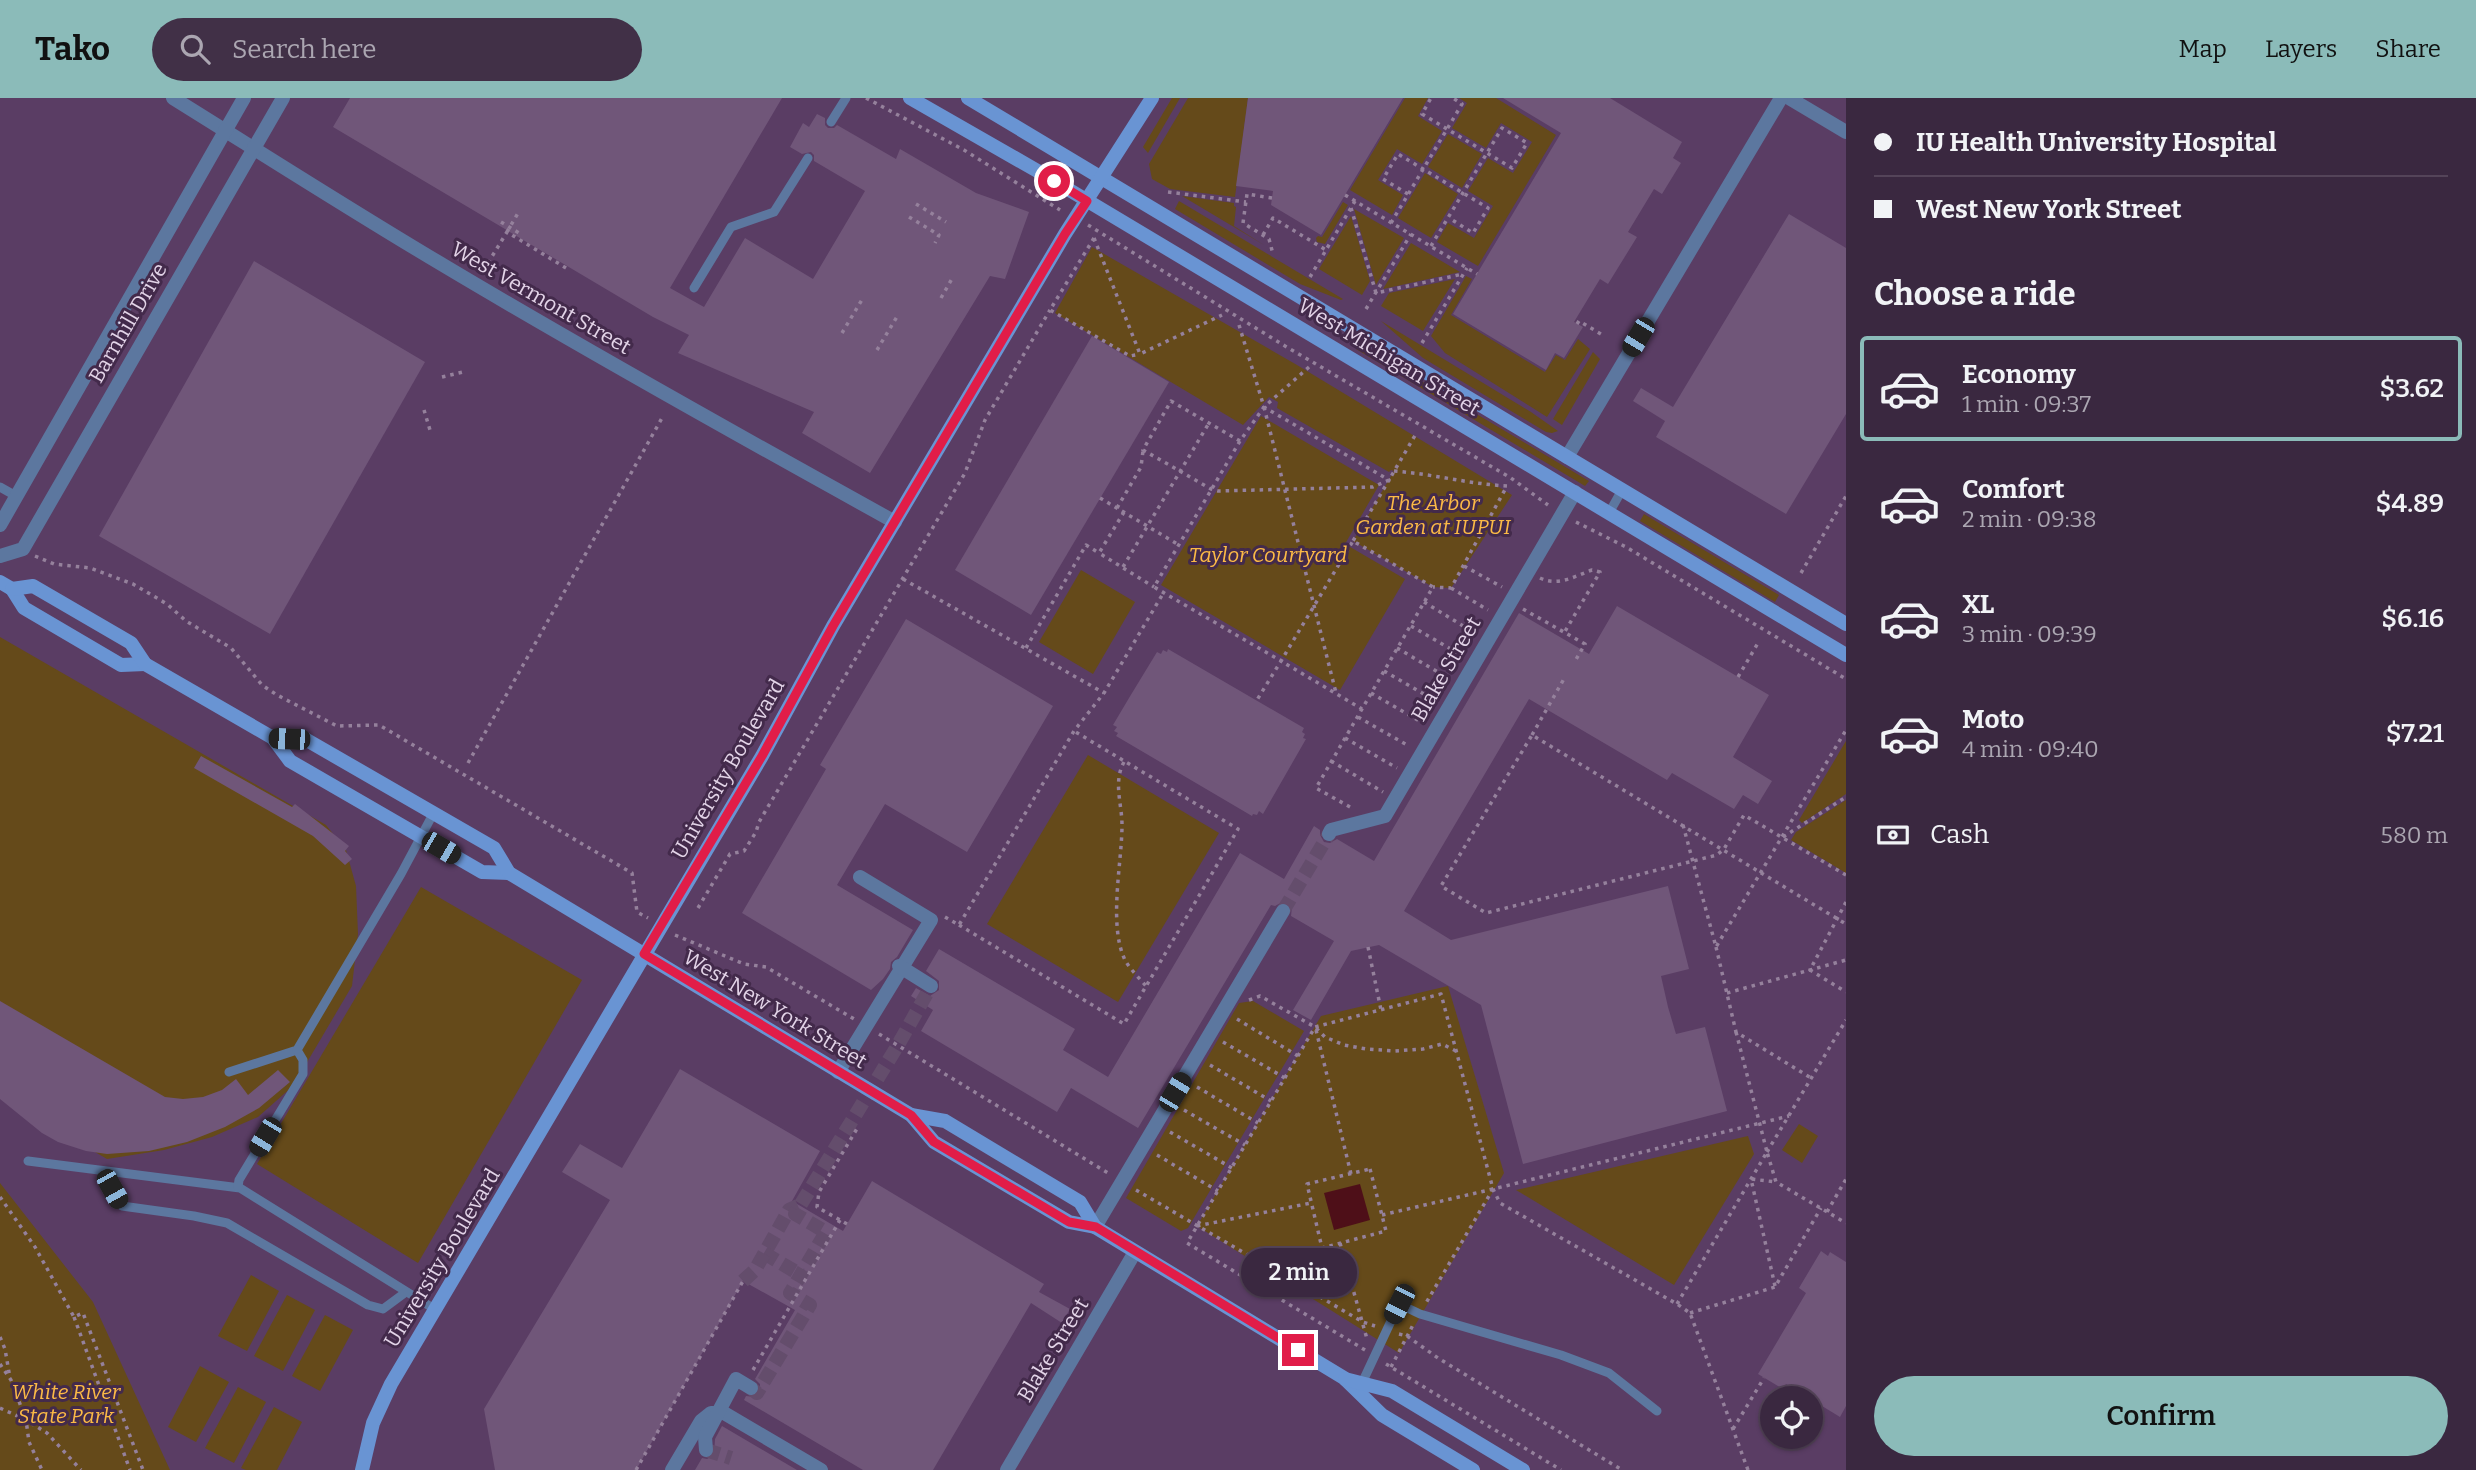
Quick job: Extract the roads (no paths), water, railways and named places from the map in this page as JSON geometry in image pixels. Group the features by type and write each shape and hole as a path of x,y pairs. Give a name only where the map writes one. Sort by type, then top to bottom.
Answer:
{"main road":[{"name":"West Michigan Street","path":"910,98 976,134 1846,655"},
{"name":"West Michigan Street","path":"968,98 1846,624"},
{"name":"University Boulevard","path":"362,1470 373,1423 391,1384 762,756 833,626 1065,234 1152,98"},
{"name":"West New York Street","path":"6,585 33,586 131,643 145,664 273,738 290,761 482,872 509,873"},
{"name":"West New York Street","path":"6,585 24,608 121,665 145,664"},
{"name":"West New York Street","path":"273,738 305,739 494,848 509,873 911,1115 934,1142 1069,1222 1096,1227 1344,1378 1382,1415 1473,1470"},
{"name":"West New York Street","path":"911,1115 945,1121 1024,1168 1080,1202 1096,1227"},
{"name":"West New York Street","path":"1344,1378 1392,1391 1523,1470"}],"street":[{"name":"West Vermont Street","path":"173,98 442,264 895,522"},
{"name":"Barnhill Drive","path":"0,525 244,98"},
{"name":"Barnhill Drive","path":"0,556 23,549 283,98"},
{"path":"1567,457 1781,98"},
{"path":"1789,98 1846,132"},
{"name":"Blake Street","path":"1329,834 1331,830 1385,816 1575,492"},
{"path":"838,1072 931,920 859,877"},
{"path":"1096,1227 1283,911"},
{"path":"899,966 931,986"},
{"name":"Blake Street","path":"1007,1470 1135,1252"},
{"path":"706,1450 705,1437 736,1379 749,1383"},
{"path":"672,1470 701,1421 711,1413 724,1413 821,1470"}],"lane":[{"path":"831,122 846,98"},
{"path":"694,288 731,227 774,212 808,158"},
{"path":"0,487 16,496"},
{"path":"1609,513 1622,490"},
{"path":"229,1072 297,1051 401,874 433,814"},
{"path":"238,1187 239,1180 303,1074 303,1060 297,1051"},
{"path":"28,1161 238,1187 436,1310"},
{"path":"103,1171 122,1206 227,1223 368,1305 383,1309 406,1292"},
{"path":"1362,1383 1399,1304 1420,1314 1561,1354 1609,1373 1657,1411"}],"tunnel":[{"path":"1283,911 1329,834"},
{"path":"751,1388 757,1393 810,1305 790,1293 826,1232 795,1214 931,986"},
{"path":"743,1281 755,1270 789,1210 798,1206"},
{"path":"764,1253 801,1275"},
{"path":"706,1450 731,1458"}],"park label":[{"name":"The Arbor Garden at IUPUI","path":"1433,515"},
{"name":"Taylor Courtyard","path":"1268,555"},
{"name":"White River State Park","path":"66,1404"}]}
